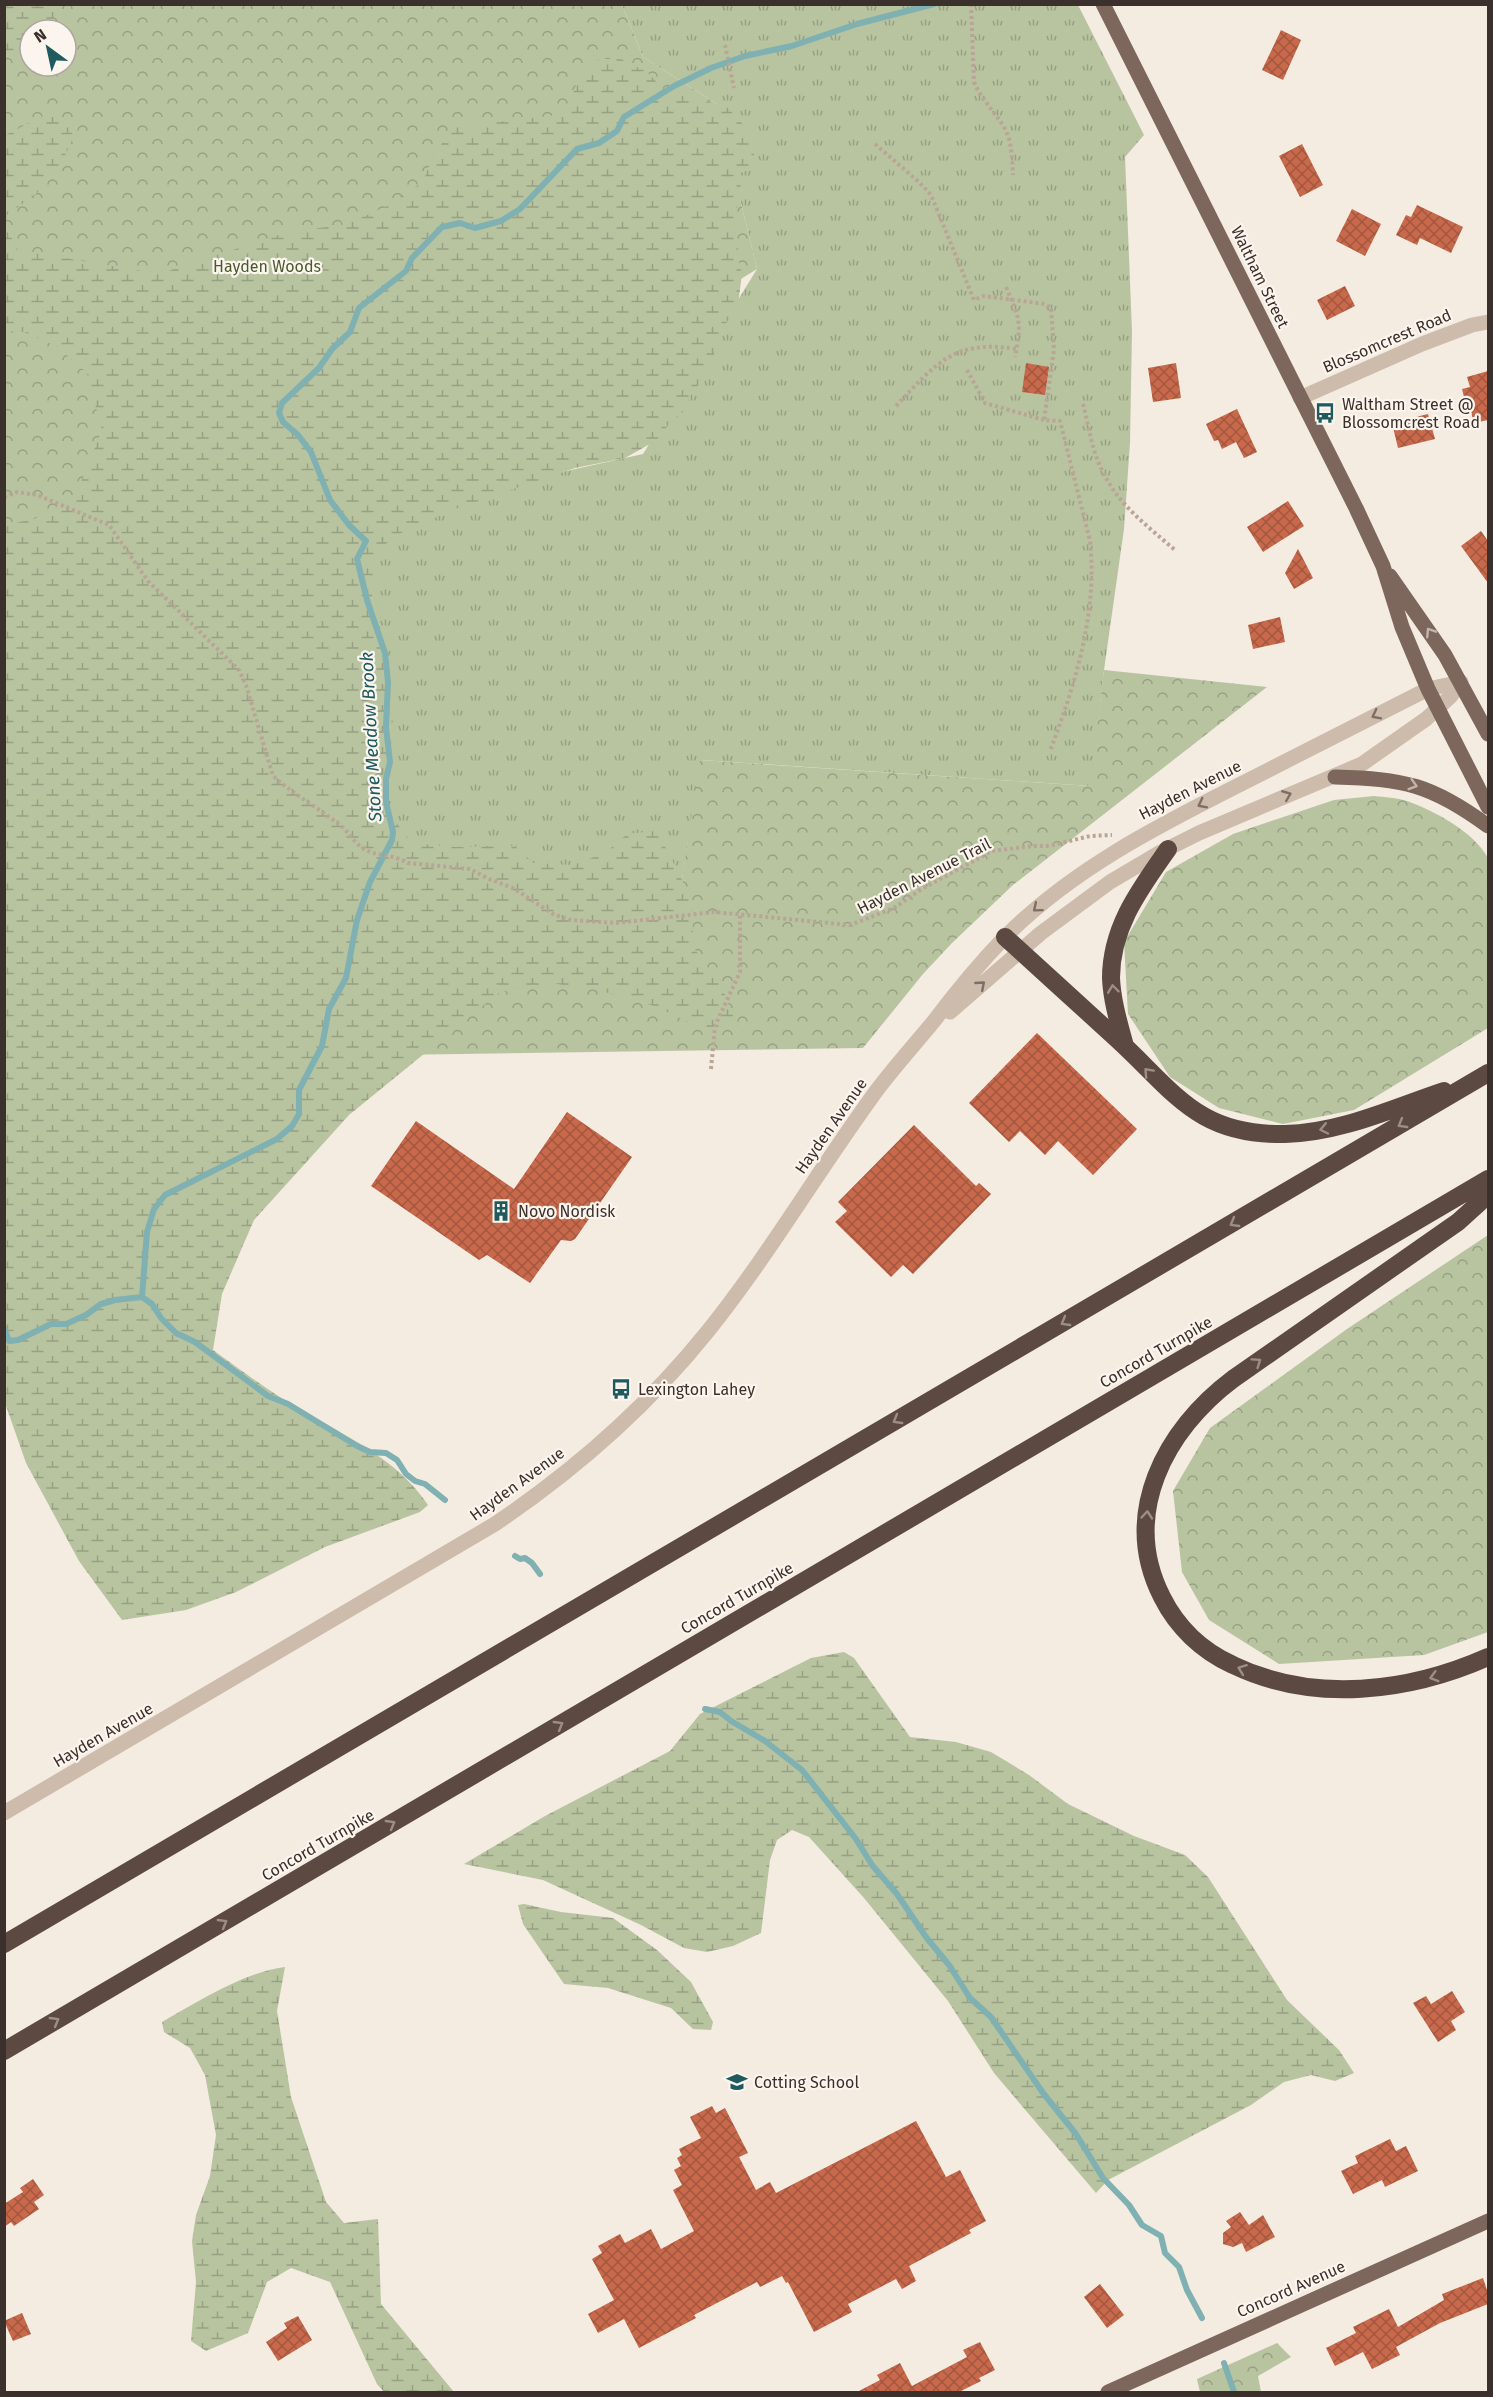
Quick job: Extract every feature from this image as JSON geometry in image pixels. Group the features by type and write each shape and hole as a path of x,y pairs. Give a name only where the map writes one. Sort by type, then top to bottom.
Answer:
{"highway":[{"path":"1125,1046 1113,990 1112,968 1115,946 1121,924 1131,902 1168,849"},
{"path":"1005,937 1125,1046 1164,1088 1185,1106 1220,1124 1263,1133 1296,1133 1338,1126 1484,1076"},
{"path":"4,1944 1484,1076"},
{"name":"Concord Turnpike","path":"4,2051 1488,1179"},
{"path":"1488,1196 1458,1222 1386,1270 1233,1379 1203,1404 1182,1428 1159,1469 1149,1502 1146,1534 1154,1578 1174,1617 1203,1647 1244,1670 1289,1683 1362,1690 1419,1681 1488,1657"}],"main road":[{"name":"Waltham Street","path":"1103,4 1383,566 1402,627 1428,689 1488,807"},
{"name":"Waltham Street","path":"1383,566 1425,623 1461,682 1488,735"},
{"path":"1335,777 1385,779 1418,786 1447,798 1488,826"},
{"name":"Concord Avenue","path":"1108,2392 1488,2221"}],"street":[{"name":"Blossomcrest Road","path":"1300,398 1422,344 1472,325 1488,322"},
{"name":"Hayden Avenue","path":"4,1813 466,1541 524,1504 579,1462 633,1414 705,1335 746,1281 876,1092 972,973 1005,937 1061,889 1142,836 1428,689 1461,682"},
{"name":"Hayden Avenue","path":"921,1037 1020,950 1094,893 1168,849 1251,810 1335,777 1379,753 1438,709 1461,682"}],"path":[{"path":"971,4 974,82 978,92 1005,128 1011,144 1013,175"},
{"path":"725,45 734,88"},
{"path":"875,144 931,195 974,300 984,296 1045,304 1051,308 1054,350 1044,420"},
{"path":"1006,287 1020,327 1015,357"},
{"path":"896,406 938,363 963,350 976,346 994,345 1016,349"},
{"path":"967,370 985,404 1044,420 1060,421 1090,541 1092,560 1090,598 1081,654 1070,697 1050,751"},
{"path":"1083,404 1096,455 1110,485 1130,511 1176,551"},
{"name":"Hayden Avenue Trail","path":"4,497 17,492 37,495 109,525 148,581 239,670 246,685 273,776 284,787 340,826 362,848 412,863 464,868 507,884 525,898 553,914 570,920 616,923 714,912 850,925 894,908 920,890 992,851 1049,846 1090,836 1113,835"},
{"path":"711,1069 715,1026 740,972 740,915"}],"green space":[{"path":"5,4 54,5 54,18 18,18 18,50 5,55"},
{"name":"Hayden Woods","path":"5,5 622,5 643,57 717,104 757,269 355,518 386,662 381,843 679,898 700,760 1090,786 1104,670 1267,687 1013,885 923,974 863,1048 189,1058 5,901"},
{"path":"622,5 1078,5 1144,135 1125,157 1132,331 1130,443 1124,529 1104,670 1091,786 701,760 679,898 381,843 386,662 355,518 643,454 757,269 717,104 643,57"},
{"name":"Hayden Woods","path":"599,59 621,59 647,72 667,93 700,99 728,108 750,132 757,146 753,157 754,168 740,173 741,195 737,206 736,224 742,274 738,305 721,331 709,371 690,396 685,410 669,424 657,440 625,458 575,468 458,508 404,531 380,548 373,566 372,597 386,650 393,723 391,754 383,775 380,802 412,843 456,847 492,846 505,843 519,849 533,863 573,865 605,853 627,834 655,831 691,898 694,948 723,990 737,1026 719,1030 700,1027 654,1006 598,990 549,983 500,992 349,1115 254,1220 222,1294 213,1350 254,1380 385,1461 415,1488 428,1505 420,1512 325,1547 236,1592 186,1610 122,1620 79,1561 26,1463 5,1403 5,525 34,519 75,497 102,430 87,374 58,347 24,332 5,331 5,226 18,250 159,274 284,233 347,224 385,207 423,182 434,153 456,127 566,114 577,82"},
{"path":"43,116 70,122 73,138 62,162 36,194 7,215 5,226 5,135"},
{"path":"1374,796 1407,801 1430,810 1464,831 1482,848 1488,858 1488,1028 1354,1110 1283,1124 1219,1108 1170,1077 1128,1014 1124,942 1166,872 1233,834 1334,800"},
{"path":"1488,1235 1488,1632 1424,1655 1279,1664 1209,1620 1182,1572 1173,1491 1210,1428 1347,1329"},
{"path":"844,1652 854,1658 910,1737 956,1742 991,1752 1029,1775 1068,1804 1134,1836 1185,1855 1208,1877 1287,2000 1339,2050 1354,2073 1335,2081 1311,2075 1284,2082 1251,2105 1108,2180 1096,2193 994,2073 948,2001 864,1898 809,1837 792,1830 777,1840 770,1860 761,1933 733,1946 707,1952 684,1948 641,1925 543,1880 464,1864 545,1816 670,1751 700,1714 811,1658"},
{"path":"524,1904 561,1912 613,1918 657,1950 691,1982 713,2022 711,2030 693,2029 671,2008 608,1988 564,1984 523,1924 518,1905"},
{"path":"285,1967 277,2011 291,2097 326,2202 344,2223 378,2219 381,2304 454,2392 384,2392 377,2384 330,2282 291,2268 267,2282 248,2333 206,2351 191,2341 196,2282 192,2241 196,2215 210,2176 216,2135 205,2075 190,2048 164,2032 162,2022 237,1982 269,1970"},
{"path":"1277,2343 1291,2357 1258,2376 1261,2392 1200,2392 1197,2379"}],"building":[{"path":"1281,30 1301,40 1283,80 1262,70"},
{"path":"1302,144 1323,185 1300,197 1279,156"},
{"path":"1417,205 1463,227 1451,253 1420,238 1417,245 1396,235 1406,215 1411,217"},
{"path":"1352,209 1381,224 1365,256 1336,241"},
{"path":"1345,286 1355,306 1327,320 1317,300"},
{"path":"1026,363 1049,367 1045,395 1022,392"},
{"path":"1176,363 1181,398 1153,402 1148,368"},
{"path":"1488,371 1488,420 1474,423 1471,412 1468,413 1462,389 1470,387 1467,377"},
{"path":"1237,409 1257,452 1244,458 1236,442 1222,449 1218,440 1214,441 1206,424"},
{"path":"1428,414 1435,439 1398,448 1392,423"},
{"path":"1288,501 1304,526 1263,552 1247,527"},
{"path":"1481,531 1488,541 1488,583 1461,546"},
{"path":"1298,549 1313,578 1294,589 1285,573"},
{"path":"1280,617 1285,642 1253,649 1248,625"},
{"path":"1037,1033 1137,1129 1093,1175 1058,1141 1045,1155 1020,1131 1009,1142 969,1103"},
{"name":"Novo Nordisk","path":"567,1112 632,1157 575,1239 561,1240 530,1283 487,1255 479,1260 371,1186 416,1121 514,1189"},
{"path":"914,1125 976,1186 979,1183 991,1194 913,1274 903,1265 891,1277 835,1222 847,1211 838,1202"},
{"path":"1452,1991 1465,2012 1451,2021 1456,2030 1438,2042 1413,2003 1426,1996 1431,2004"},
{"path":"712,2106 716,2113 725,2108 748,2153 739,2157 756,2190 770,2182 776,2193 916,2121 946,2177 960,2170 986,2221 969,2230 971,2233 909,2266 916,2281 902,2289 896,2279 848,2304 852,2312 814,2332 788,2282 786,2283 782,2276 760,2287 757,2282 694,2315 696,2318 639,2348 624,2319 598,2333 588,2314 614,2300 592,2259 602,2253 598,2246 620,2234 625,2243 651,2229 661,2249 694,2231 673,2190 682,2185 674,2170 681,2166 677,2158 682,2155 679,2149 701,2138 690,2117"},
{"path":"1390,2139 1396,2151 1406,2146 1418,2171 1385,2187 1382,2180 1353,2194 1341,2171 1358,2163 1355,2156"},
{"path":"33,2179 44,2195 34,2202 39,2209 14,2226 11,2222 4,2227 4,2204 23,2192 20,2188"},
{"path":"1240,2212 1249,2225 1263,2215 1275,2237 1246,2252 1242,2243 1233,2247 1223,2244 1223,2233 1231,2227 1226,2221"},
{"path":"1483,2278 1488,2293 1488,2304 1440,2323 1396,2347 1400,2355 1372,2369 1363,2352 1335,2366 1326,2348 1356,2333 1353,2327 1389,2309 1398,2327 1444,2300 1442,2294"},
{"path":"1100,2284 1124,2315 1107,2328 1084,2297"},
{"path":"22,2313 31,2334 13,2341 4,2321"},
{"path":"298,2316 312,2340 278,2361 266,2342 287,2328 284,2323"},
{"path":"980,2342 995,2370 979,2378 981,2381 959,2392 857,2392 880,2380 877,2375 900,2363 912,2386 967,2357 963,2350"}],"waterway":[{"name":"Stone Meadow Brook","path":"142,1297 147,1232 154,1209 165,1195 277,1139 292,1126 299,1114 299,1090 322,1046 329,1009 346,978 357,920 370,882 392,840 393,832 386,802 386,779 390,762 386,727 388,682 385,653 367,600 357,559 366,541 349,525 330,500 311,452 298,435 283,422 279,413 282,403 319,368 332,349 350,332 359,308 406,271 412,258 442,227 460,223 475,228 501,221 520,209 577,149 599,143 617,131 624,117 674,86 711,68 745,56 792,46 857,24 934,4"},
{"path":"4,1328 9,1341 18,1340 51,1324 66,1324 86,1315 101,1304 142,1297 152,1304 161,1318 176,1333 195,1342 268,1396 288,1404 357,1446 370,1452 386,1453 397,1460 406,1474 415,1481 425,1484 445,1500"},
{"path":"515,1556 520,1559 525,1558 532,1563 540,1574"},
{"path":"705,1709 720,1712 765,1741 802,1770 856,1839 872,1865 897,1894 970,1998 991,2017 1043,2093 1076,2134 1103,2178 1129,2205 1142,2225 1161,2236 1165,2253 1179,2267 1187,2290 1202,2318"},
{"path":"1224,2363 1234,2392"}],"place":[{"name":"Waltham Street @ Blossomcrest Road","path":"1325,413"},
{"name":"Novo Nordisk","path":"501,1211"},
{"name":"Lexington Lahey","path":"621,1389"},
{"name":"Cotting School","path":"737,2082"}]}
